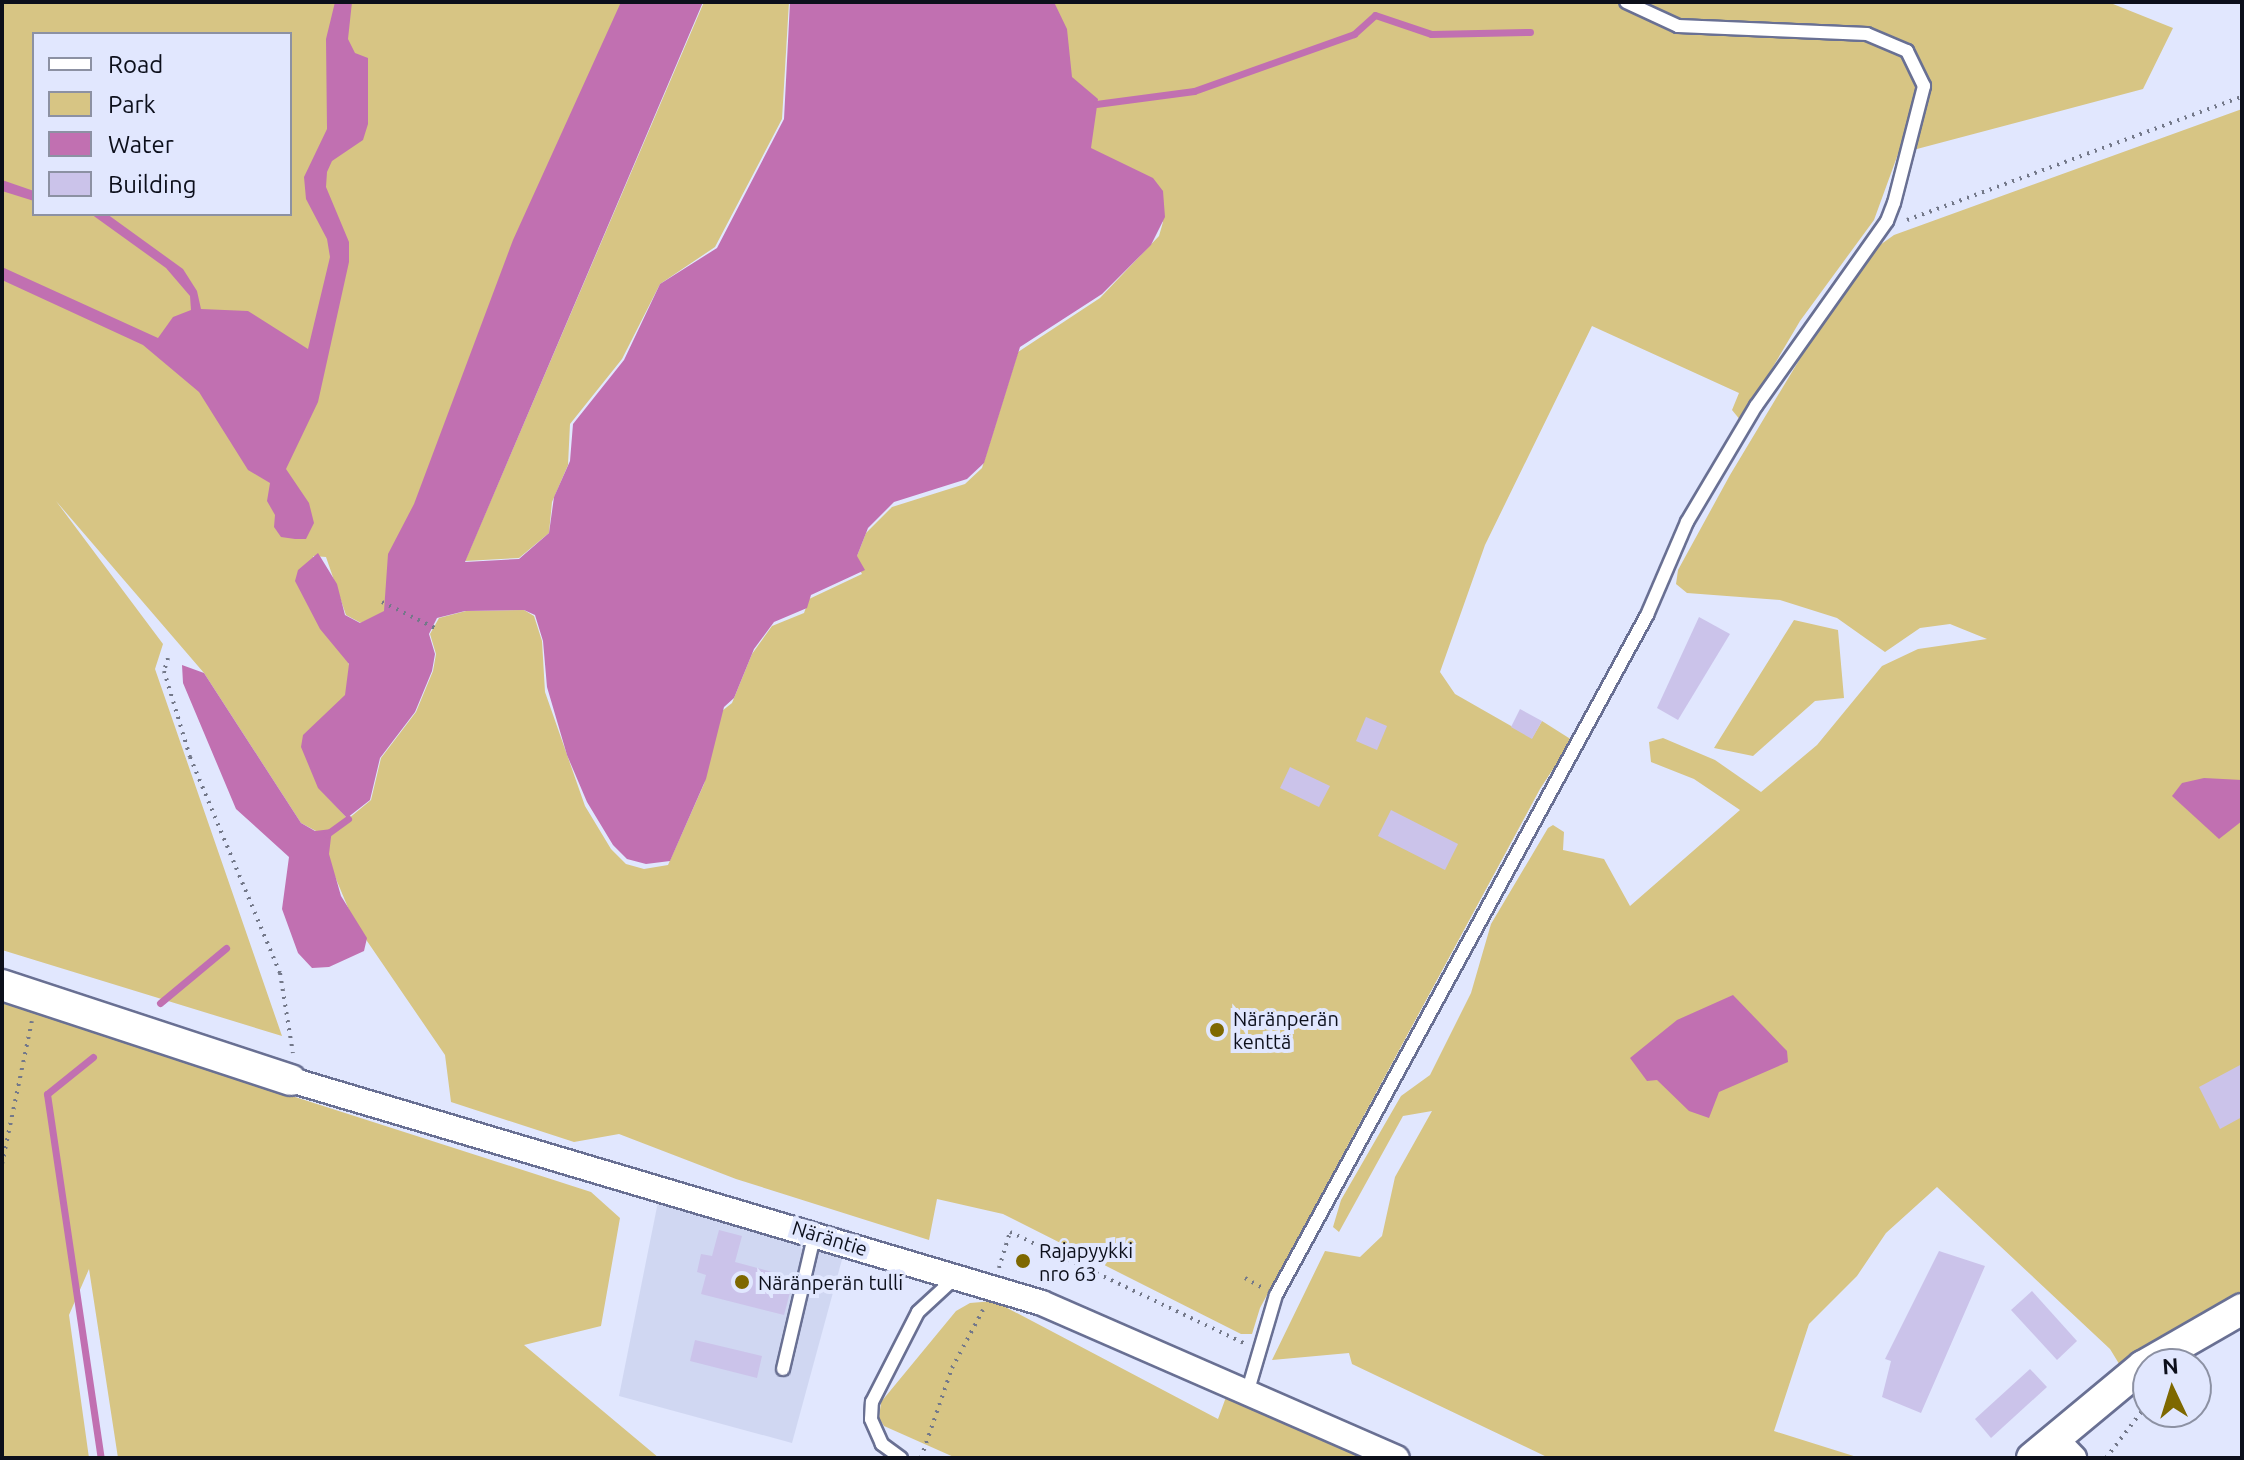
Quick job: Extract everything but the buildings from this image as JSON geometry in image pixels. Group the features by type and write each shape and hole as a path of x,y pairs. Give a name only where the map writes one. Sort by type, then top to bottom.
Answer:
{"street":[{"path":"2,985 291,1080"},
{"name":"Näräntie","path":"291,1080 815,1233 1042,1303 1248,1390 1397,1458"},
{"path":"2032,1458 2064,1448 2143,1366 2242,1309"}],"lane":[{"path":"1248,1390 1276,1295 1647,615 1687,522 1756,406 1887,221 1924,86 1907,51 1867,34 1678,26 1626,2"},
{"path":"783,1369 815,1233"},
{"path":"901,1458 882,1444 871,1419 872,1402 918,1312 957,1276"}],"path":[{"path":"1887,221 1910,220 2242,97"},
{"path":"382,602 437,629"},
{"path":"168,658 164,671 190,757 280,973 293,1049 291,1080"},
{"path":"2,1164 37,996"},
{"path":"921,1458 952,1368 993,1288 1010,1232 1218,1327 1261,1353"},
{"path":"2106,1458 2132,1424"}],"shaded area":[{"path":"663,1177 850,1230 792,1443 619,1396"}],"green space":[{"path":"2,2 623,2 385,612 361,623 346,615 326,557 313,556 353,677 319,788 348,819 371,800 381,758 416,712 433,671 436,654 430,634 439,618 466,611 524,610 534,616 542,641 545,692 585,806 611,849 626,864 644,869 668,865 704,784 722,711 732,703 752,654 772,626 804,613 809,599 862,574 855,561 866,533 892,507 965,484 982,468 1018,352 1100,298 1159,236 1163,222 1089,153 1050,2 2108,2 2173,28 2143,89 1898,154 1874,220 1800,321 1741,421 1732,410 1739,393 1592,326 1485,545 1440,672 1455,694 1532,738 1542,721 1572,740 1540,789 1260,1308 1252,1334 1241,1334 1003,1214 937,1199 929,1240 736,1179 619,1134 574,1142 451,1102 445,1055 354,922 316,831 301,823 204,673 56,501 163,644 155,669 282,1036 2,950"},
{"path":"704,2 789,2 782,119 715,247 660,284 622,359 570,424 568,465 552,502 549,533 519,558 465,561"},
{"path":"2242,109 2242,1296 2153,1348 2132,1348 2132,1361 2121,1367 2110,1349 1937,1187 1886,1233 1857,1276 1809,1324 1774,1431 1860,1458 1549,1458 1352,1364 1349,1353 1272,1360 1325,1251 1360,1257 1382,1236 1395,1177 1432,1111 1403,1116 1339,1232 1333,1227 1341,1200 1401,1096 1430,1075 1471,993 1491,924 1548,828 1553,825 1564,832 1563,850 1604,859 1630,906 1740,810 1694,779 1651,762 1649,742 1663,738 1715,760 1761,792 1817,745 1882,666 1918,649 1987,639 1950,624 1920,628 1885,652 1837,618 1780,600 1687,593 1676,584 1678,570 1730,475 1837,297 1873,250 1894,235"},
{"path":"1794,620 1838,630 1844,698 1815,701 1753,756 1714,748"},
{"path":"2,1003 591,1192 620,1218 601,1326 524,1345 659,1458 118,1458 89,1269 69,1315 89,1458 2,1458"},
{"path":"994,1301 1218,1419 1233,1378 1396,1458 956,1458 884,1426 879,1418 881,1402 956,1311 970,1303"}],"water":[{"path":"335,2 352,2 348,39 355,53 368,58 368,124 363,140 332,161 327,172 326,187 349,242 349,262 318,402 286,469 309,503 314,523 306,539 295,539 281,537 274,527 275,515 267,501 270,483 248,470 199,392 143,345 2,280 2,267 158,338 173,317 191,310 190,296 166,268 94,216 110,216 183,269 197,291 201,309 248,311 308,349 330,257 327,239 306,199 304,177 327,129 326,39"},
{"path":"621,2 703,2 465,562 519,559 549,533 554,497 570,461 573,424 624,360 660,284 717,248 784,119 790,2 1054,2 1067,29 1072,77 1098,99 1091,148 1153,178 1163,191 1165,217 1151,245 1102,294 1020,347 984,463 967,479 894,502 868,528 857,556 865,570 811,595 807,608 774,622 754,649 734,698 724,707 706,779 670,861 646,864 627,859 613,845 587,802 567,755 547,687 543,641 535,615 524,610 465,611 437,618 429,634 435,654 432,671 415,712 380,758 370,800 347,818 318,788 301,747 303,735 345,695 349,664 320,629 295,581 298,570 318,553 337,584 345,615 360,623 384,611 388,554 414,504 513,240"},
{"path":"2,180 32,190 32,200 2,191"},
{"path":"182,665 204,673 301,823 315,831 332,829 329,854 341,896 367,938 364,951 329,967 312,968 298,953 282,909 289,857 236,809 183,683"},
{"path":"2204,778 2242,780 2242,821 2219,839 2172,796 2182,783"},
{"path":"1733,995 1787,1051 1788,1062 1719,1092 1709,1118 1689,1111 1657,1080 1647,1081 1630,1058 1677,1020"}],"waterway":[{"path":"1096,104 1194,91 1354,34 1375,15 1431,34 1530,32"},
{"path":"327,834 348,819"},
{"path":"160,1003 226,948"},
{"path":"93,1057 47,1094 101,1458"}],"place":[{"name":"Näränperän kenttä","path":"1217,1030"},
{"name":"Rajapyykki nro 63","path":"1023,1261"},
{"name":"Näränperän tulli","path":"742,1282"}]}
